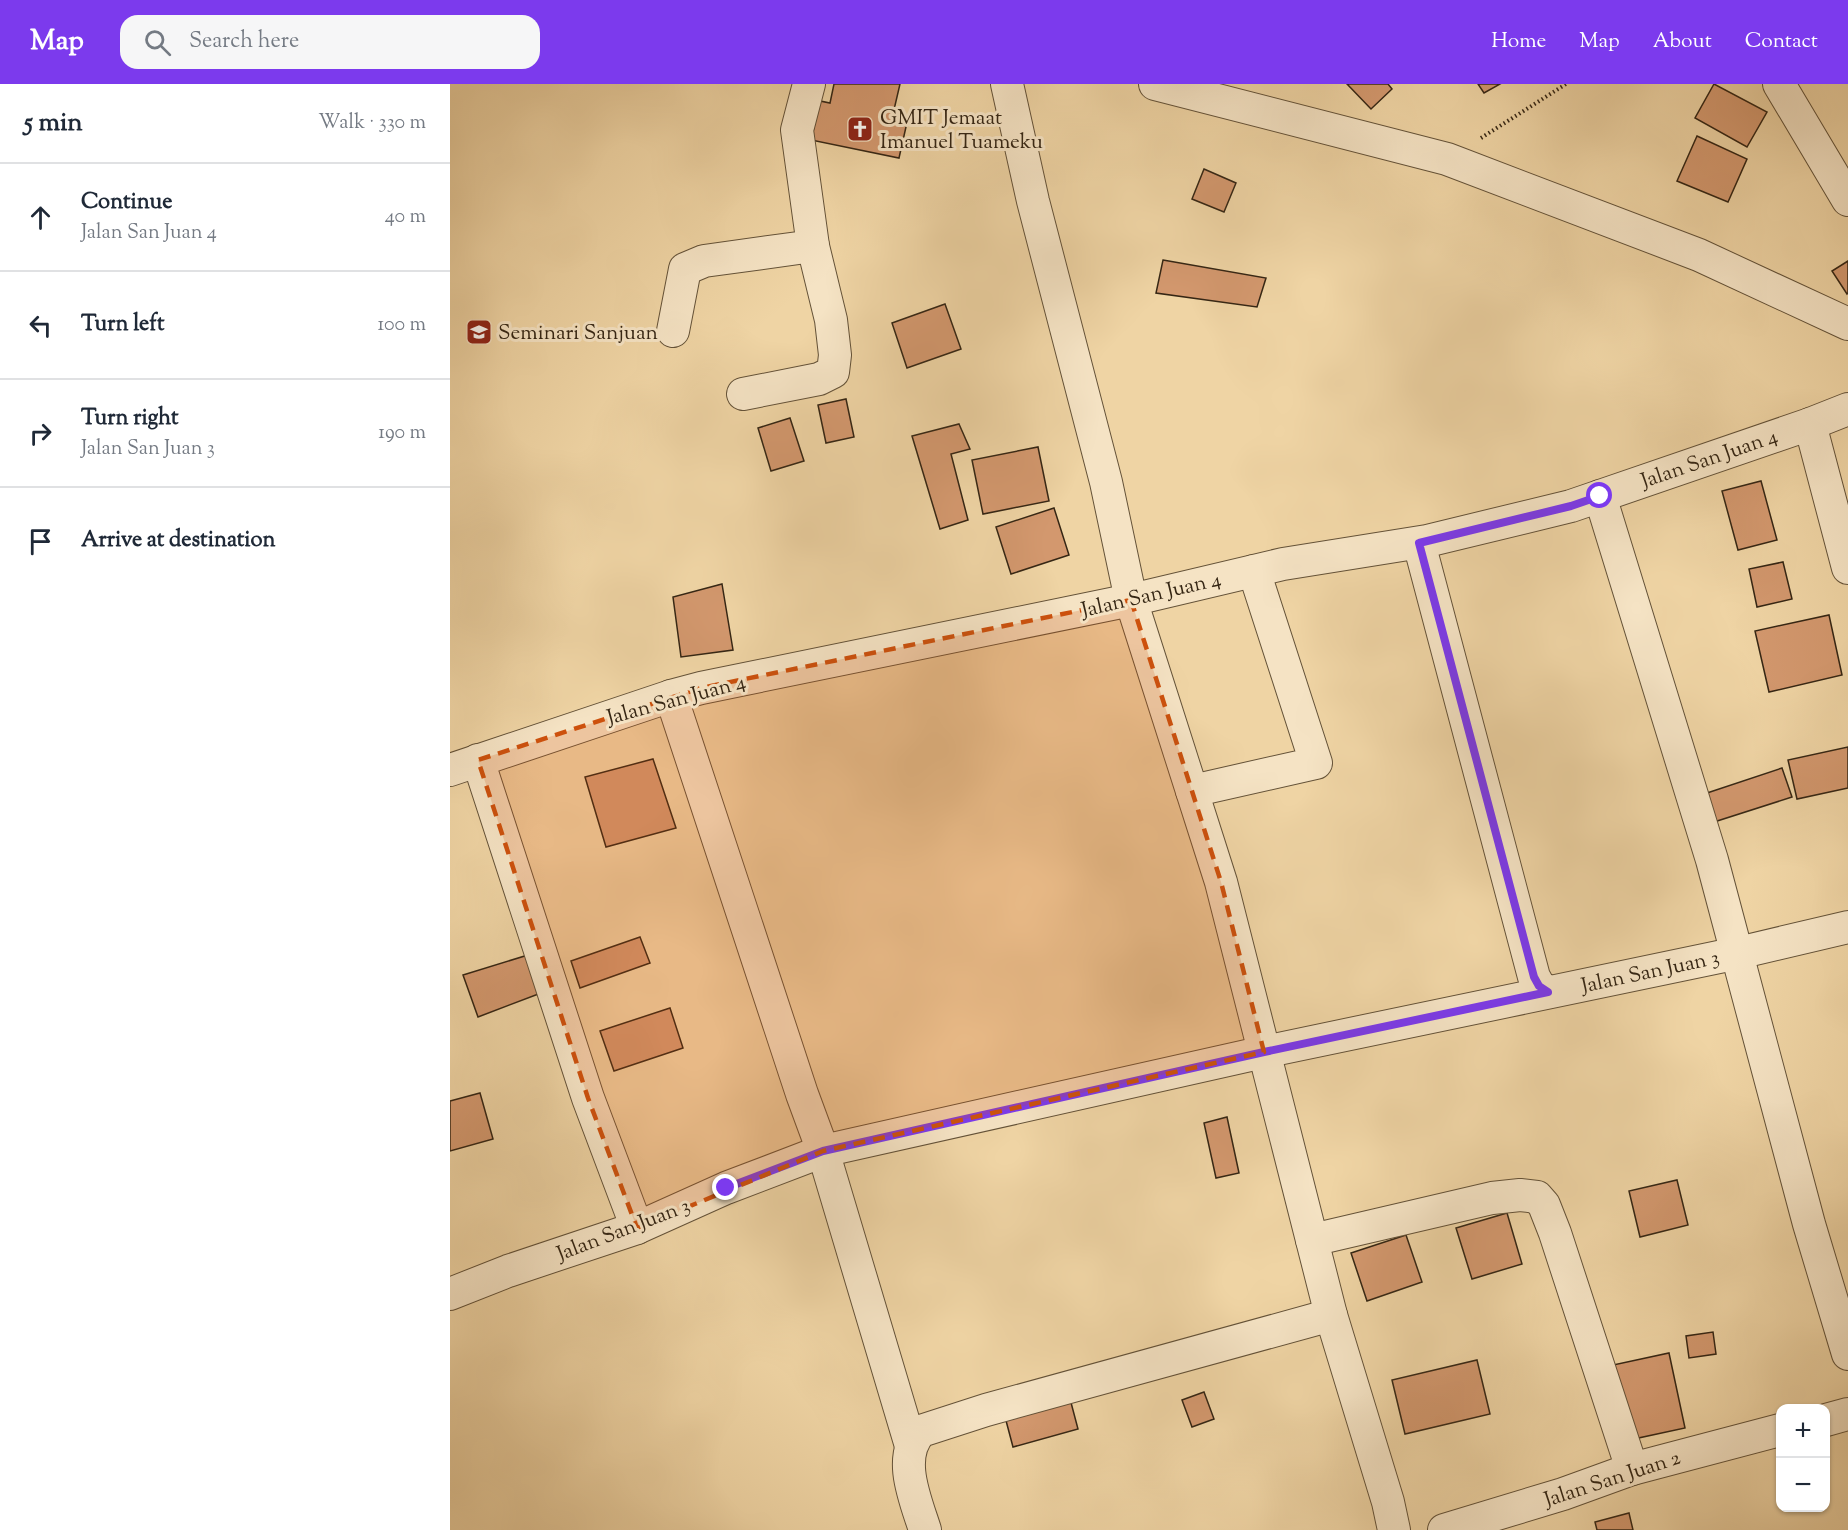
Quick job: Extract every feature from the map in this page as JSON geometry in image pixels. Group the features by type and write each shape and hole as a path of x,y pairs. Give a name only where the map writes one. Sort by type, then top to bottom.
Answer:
{"street":[{"path":"743,394 819,379 833,372 831,320 813,246 797,130 809,84"},
{"path":"1007,84 1033,201 1106,482 1131,600 1221,882 1331,1315 1388,1502 1394,1530"},
{"path":"1155,84 1447,159 1699,255 1848,324"},
{"path":"1779,84 1848,200"},
{"path":"672,331 685,269 704,261 813,246"},
{"name":"Jalan San Juan 4","path":"464,765 671,696 1131,600 1283,564 1419,543 1571,506 1848,409"},
{"path":"1810,424 1848,568"},
{"path":"1600,496 1712,860 1809,1224 1848,1354"},
{"path":"1419,543 1534,977 1539,986 1548,992"},
{"path":"1192,791 1316,763 1254,571"},
{"path":"671,696 802,1094 823,1151 911,1446"},
{"path":"464,765 637,1228"},
{"name":"Jalan San Juan 3","path":"450,1294 508,1271 637,1228 726,1188 823,1151 1264,1052 1738,953 1848,927"},
{"path":"1312,1240 1492,1198 1520,1195 1537,1197 1544,1205 1555,1233 1632,1469"},
{"path":"926,1530 912,1490 909,1461 911,1446 921,1431 1331,1315"},
{"path":"1830,1419 1848,1414"},
{"name":"Jalan San Juan 2","path":"1444,1530 1563,1494 1632,1469 1776,1431"}],"path":[{"path":"1447,159 1566,84"}],"highlighted area":[{"path":"1131,600 1221,882 1264,1052 823,1151 637,1228 588,1098 478,760 701,688"}],"building":[{"name":"GMIT Jemaat Imanuel Tuameku","path":"834,84 900,84 893,114 908,118 899,158 811,140 820,101 830,103"},
{"path":"1347,84 1388,84 1392,89 1371,109"},
{"path":"1478,84 1500,84 1484,93"},
{"path":"1714,84 1767,112 1747,147 1695,118"},
{"path":"1697,136 1747,159 1728,202 1677,181"},
{"path":"1204,169 1236,183 1224,212 1192,199"},
{"path":"1163,260 1266,278 1257,307 1156,293"},
{"path":"1848,261 1848,293 1847,294 1832,271"},
{"path":"945,304 961,349 907,368 892,323"},
{"path":"846,399 854,437 826,443 818,405"},
{"path":"790,418 804,461 771,471 758,428"},
{"path":"959,424 970,449 951,454 968,520 940,529 912,436"},
{"path":"1038,447 1049,501 983,514 972,460"},
{"path":"1761,481 1777,540 1738,550 1722,491"},
{"path":"1054,508 1069,555 1011,574 996,527"},
{"path":"1783,562 1792,599 1757,607 1749,569"},
{"path":"722,584 733,650 681,657 673,597"},
{"path":"1829,615 1842,675 1769,692 1755,631"},
{"path":"1848,747 1848,788 1797,799 1788,760"},
{"path":"653,759 676,828 606,847 585,777"},
{"path":"1782,768 1792,797 1714,822 1704,794"},
{"path":"640,937 650,963 580,988 571,961"},
{"path":"528,955 541,993 478,1017 463,975"},
{"path":"670,1008 683,1048 614,1071 600,1031"},
{"path":"480,1093 493,1139 450,1151 450,1101"},
{"path":"1227,1117 1239,1173 1216,1178 1204,1123"},
{"path":"1677,1180 1688,1225 1640,1237 1629,1191"},
{"path":"1507,1213 1522,1264 1472,1279 1456,1228"},
{"path":"1406,1235 1422,1282 1367,1301 1351,1253"},
{"path":"1713,1332 1716,1354 1689,1358 1686,1336"},
{"path":"1669,1353 1685,1428 1629,1440 1613,1365"},
{"path":"1477,1360 1490,1414 1405,1434 1392,1380"},
{"path":"1204,1392 1214,1419 1192,1427 1182,1400"},
{"path":"1069,1395 1078,1429 1013,1447 1004,1413"},
{"path":"1629,1513 1633,1530 1597,1530 1595,1522"}],"place":[{"name":"GMIT Jemaat Imanuel Tuameku","path":"860,129"},
{"name":"Seminari Sanjuan","path":"479,332"}],"route":[{"path":"726,1188 823,1151 1264,1052 1548,992 1539,986 1534,977 1419,543 1571,506 1600,496"}]}
